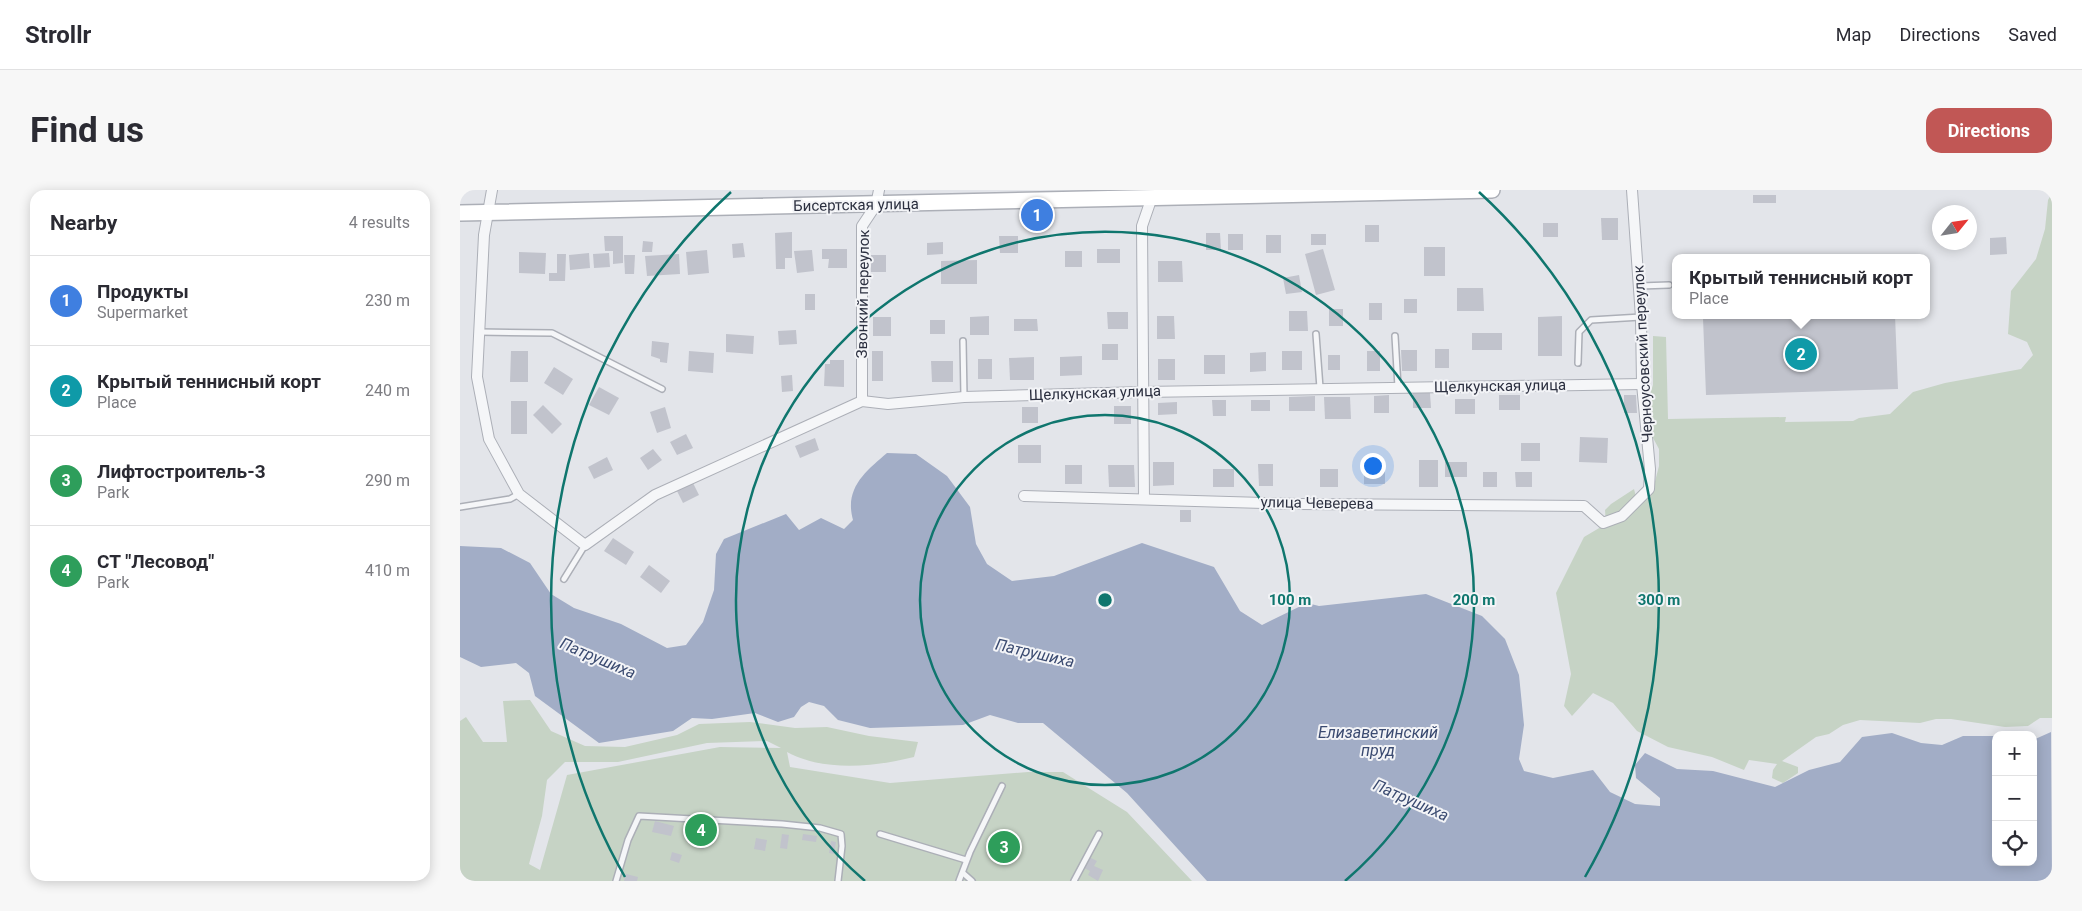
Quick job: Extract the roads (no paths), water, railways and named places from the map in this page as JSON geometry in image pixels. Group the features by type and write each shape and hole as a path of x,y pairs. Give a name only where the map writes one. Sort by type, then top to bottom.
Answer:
{"main road":[{"name":"Бисертская улица","path":"460,213 877,197 1492,190"}],"street":[{"path":"492,190 484,234 477,377 489,439 519,494 586,545 654,495 862,400"},
{"name":"Черноусовский переулок","path":"1603,523 1622,516 1648,489 1650,469 1642,384 1642,318 1632,190"},
{"path":"1144,499 1142,226 1152,194"},
{"name":"Звонкий переулок","path":"862,400 862,226 877,197"},
{"name":"Щелкунская улица","path":"862,400 888,404 964,397 1143,392 1642,384"},
{"name":"улица Чеверева","path":"1024,496 1299,504 1584,506 1603,523"}],"lane":[{"path":"1640,286 1669,285"},
{"path":"1578,363 1579,332 1591,320 1642,318"},
{"path":"478,332 552,333 662,390"},
{"path":"1316,334 1320,388"},
{"path":"1395,336 1398,387"},
{"path":"963,341 964,397"},
{"path":"460,507 510,499 519,494"},
{"path":"564,579 586,545"},
{"path":"959,881 966,860 1002,786"},
{"path":"616,881 628,840 639,816 801,826 820,828 841,834 842,846 838,881"},
{"path":"880,834 966,860"},
{"path":"1074,881 1099,834"},
{"path":"962,873 972,881"}],"water":[{"name":"Елизаветинский пруд","path":"887,453 916,454 947,476 970,507 976,544 987,564 1012,581 1054,576 1142,543 1214,567 1240,611 1262,625 1307,603 1319,606 1426,594 1482,616 1505,639 1519,675 1524,725 1519,759 1524,771 1553,778 1593,770 1610,792 1635,804 1660,806 1660,798 1636,778 1635,765 1645,753 1677,769 1713,771 1775,787 1809,770 1840,762 1862,737 1892,733 1921,743 1942,745 1963,736 1992,736 1992,866 2037,866 2037,738 2051,732 2052,881 1207,881 1127,793 1043,723 1018,723 990,715 963,725 870,728 838,720 824,706 809,702 801,707 794,717 778,722 755,713 712,719 692,718 673,731 599,743 535,696 529,673 516,663 481,667 460,657 460,546 501,548 530,563 551,594 574,608 621,624 667,648 686,645 703,622 714,590 716,554 724,539 786,514 799,530 821,518 844,529 853,520 851,509 854,489 872,467"}],"place":[{"name":"Продукты","path":"1037,215"},
{"name":"Крытый теннисный корт","path":"1801,354"},
{"name":"СТ \"Лесовод\"","path":"701,830"},
{"name":"Лифтостроитель-3","path":"1004,847"}],"water label":[{"name":"Патрушиха","path":"1035,653"},
{"name":"Патрушиха","path":"598,658"},
{"name":"Патрушиха","path":"1411,800"}]}
